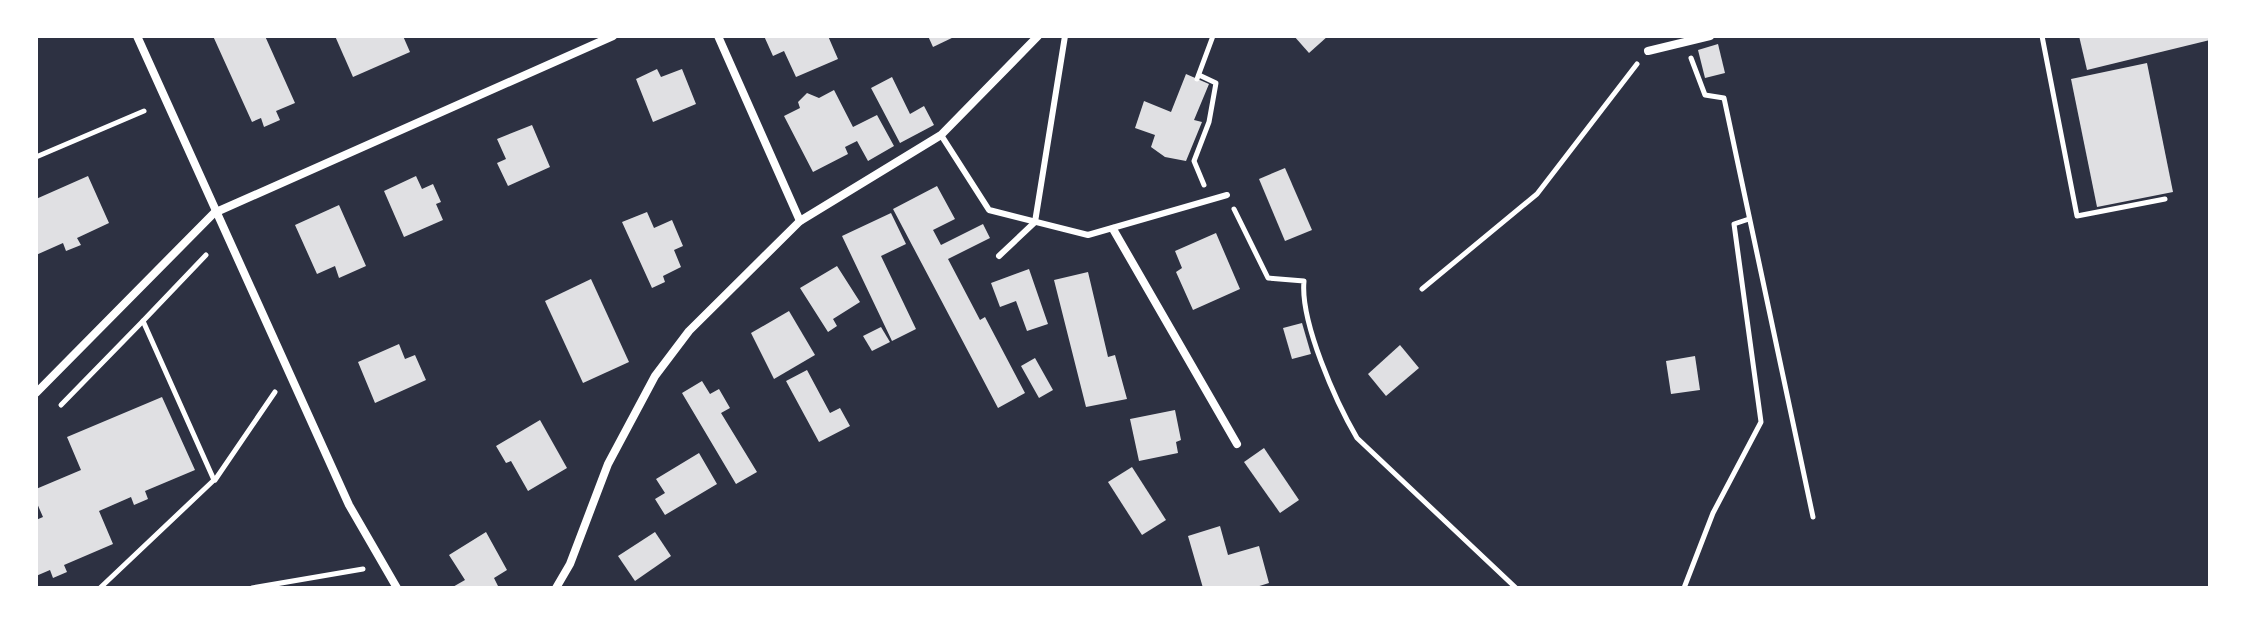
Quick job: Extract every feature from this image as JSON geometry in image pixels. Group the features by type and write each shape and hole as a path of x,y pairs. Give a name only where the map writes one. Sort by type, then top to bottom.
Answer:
{"street":[{"path":"137,36 214,213 349,505 397,588"},
{"path":"36,393 214,213 613,36"},
{"path":"718,36 800,221"},
{"path":"556,588 570,564 608,464 655,376 689,331 800,221 941,135 1038,36"},
{"path":"1648,51 1710,36"},
{"path":"1113,229 1237,444"}],"lane":[{"path":"999,256 1035,222 1065,36"},
{"path":"941,135 989,210 1088,235 1227,195"}],"path":[{"path":"1213,36 1198,77 1216,83 1209,122 1194,161 1204,186 1227,195 1268,278 1304,281 1303,295 1313,330 1344,415 1357,438 1516,588"},
{"path":"2042,36 2077,216 2165,199"},
{"path":"1685,42 1705,95 1724,98 1813,517"},
{"path":"1422,289 1537,194 1648,51"},
{"path":"36,157 144,111"},
{"path":"1684,588 1713,513 1761,422 1734,224 1749,219"},
{"path":"61,405 207,253 217,254"},
{"path":"143,321 214,480"},
{"path":"270,378 281,405"},
{"path":"100,588 214,480 275,392"},
{"path":"252,588 384,567"}],"building":[{"path":"213,36 265,36 295,103 276,111 280,120 264,127 261,118 252,122"},
{"path":"335,36 403,36 410,52 353,77"},
{"path":"764,36 828,36 838,59 796,77 784,51 773,56"},
{"path":"928,36 956,36 933,47"},
{"path":"1294,36 1328,36 1309,53"},
{"path":"2079,36 2210,36 2210,40 2087,70"},
{"path":"1718,44 1725,73 1705,78 1698,50"},
{"path":"2147,63 2173,192 2097,207 2071,79"},
{"path":"657,69 661,77 682,69 696,104 653,122 636,79"},
{"path":"1186,74 1209,84 1194,120 1202,122 1186,161 1165,157 1151,147 1155,135 1135,128 1144,101 1171,112"},
{"path":"892,77 910,114 924,106 934,125 900,143 871,88"},
{"path":"834,90 853,127 877,115 894,146 868,161 857,141 845,147 848,154 813,172 784,116 800,108 798,102 807,93 819,98"},
{"path":"532,125 550,167 508,186 497,163 506,159 497,139"},
{"path":"1285,168 1312,230 1285,241 1259,179"},
{"path":"88,176 109,223 77,238 81,245 66,251 63,243 36,255 36,199"},
{"path":"416,176 422,189 433,184 441,202 436,204 443,220 404,237 384,191"},
{"path":"937,186 955,219 933,230 941,245 983,224 990,238 948,259 980,320 985,317 1025,393 998,408 893,209"},
{"path":"339,205 366,266 339,278 335,266 317,274 295,225"},
{"path":"647,212 654,228 672,220 683,246 674,250 681,267 663,276 665,282 652,288 622,222"},
{"path":"891,213 906,244 881,256 916,329 892,341 842,236"},
{"path":"1216,233 1240,289 1193,310 1176,272 1182,268 1175,251"},
{"path":"837,266 860,302 833,319 837,326 828,332 800,288"},
{"path":"1029,269 1048,324 1027,331 1016,301 1000,307 991,283"},
{"path":"1088,272 1108,357 1115,355 1127,399 1086,407 1054,280"},
{"path":"591,279 629,362 583,383 545,301"},
{"path":"789,311 815,355 774,379 751,333"},
{"path":"1302,323 1311,354 1292,359 1283,328"},
{"path":"881,327 890,342 872,351 863,336"},
{"path":"399,344 405,359 415,355 426,380 375,403 358,362"},
{"path":"1400,345 1419,368 1386,396 1368,374"},
{"path":"1695,356 1700,390 1671,394 1666,361"},
{"path":"1035,358 1053,390 1039,398 1021,366"},
{"path":"807,370 830,413 840,408 850,426 819,442 786,381"},
{"path":"702,381 710,394 719,389 730,408 721,413 757,472 736,484 682,393"},
{"path":"162,397 195,470 145,491 148,499 134,505 131,497 99,511 113,544 64,565 67,572 53,578 50,570 36,576 36,520 43,517 36,501 36,489 81,470 67,437"},
{"path":"1175,410 1181,440 1176,442 1178,453 1139,461 1130,419"},
{"path":"540,420 567,468 528,491 511,461 506,463 496,446"},
{"path":"1264,448 1299,500 1280,513 1244,462"},
{"path":"699,453 717,484 665,515 655,499 665,493 656,479"},
{"path":"1132,467 1166,520 1142,535 1108,482"},
{"path":"1220,526 1228,555 1259,546 1269,583 1253,588 1203,588 1188,536"},
{"path":"486,532 507,570 494,578 499,588 451,588 465,580 449,555"},
{"path":"655,532 671,556 635,581 618,556"}]}
